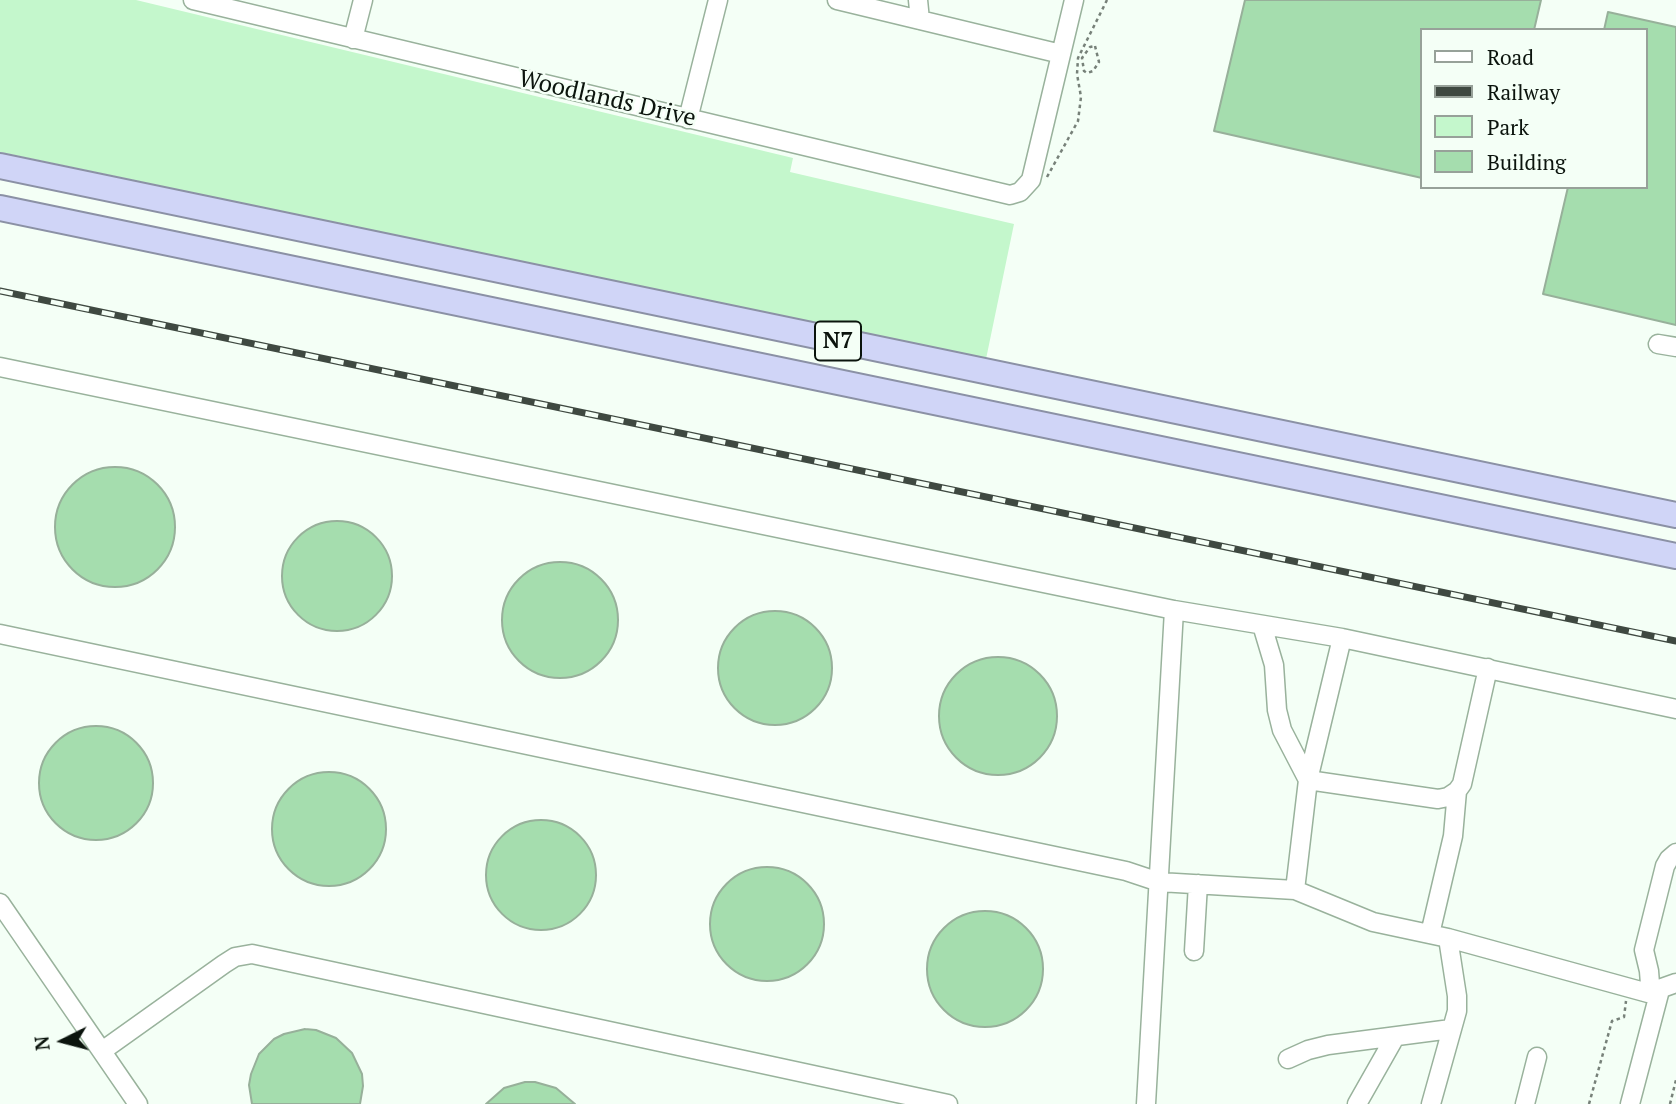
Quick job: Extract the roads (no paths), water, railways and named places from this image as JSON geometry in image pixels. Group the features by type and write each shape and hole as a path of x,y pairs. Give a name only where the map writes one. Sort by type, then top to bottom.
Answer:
{"highway":[{"name":"N7","path":"0,166 1676,516"},
{"name":"N7","path":"0,208 1676,556"}],"street":[{"path":"353,39 363,0"},
{"path":"688,119 719,0"},
{"path":"837,0 1061,54 1074,0"},
{"path":"918,0 920,20"},
{"name":"Woodlands Drive","path":"201,1 1010,195 1020,192 1031,180 1061,54"},
{"path":"0,367 1174,610 1342,638 1676,709"},
{"path":"1146,1104 1174,610"},
{"path":"1262,625 1273,665 1277,710 1282,730 1308,780"},
{"path":"0,634 1112,869 1159,882 1295,890 1373,922 1662,989"},
{"path":"1295,890 1308,780 1342,638"},
{"path":"1308,780 1438,799 1448,797 1462,784 1488,668"},
{"path":"1430,934 1452,836 1457,791"},
{"path":"1662,989 1650,984 1644,950 1665,866 1668,859 1676,853"},
{"path":"1194,951 1198,884"},
{"path":"0,903 138,1104"},
{"path":"1431,1104 1457,1004 1448,938"},
{"path":"102,1051 234,957 252,954 948,1104"},
{"path":"1630,1104 1662,989"},
{"path":"1288,1059 1328,1045 1451,1029"},
{"path":"1357,1104 1395,1037"},
{"path":"1525,1104 1537,1057"}],"railway":[{"path":"0,291 1676,641"}]}
